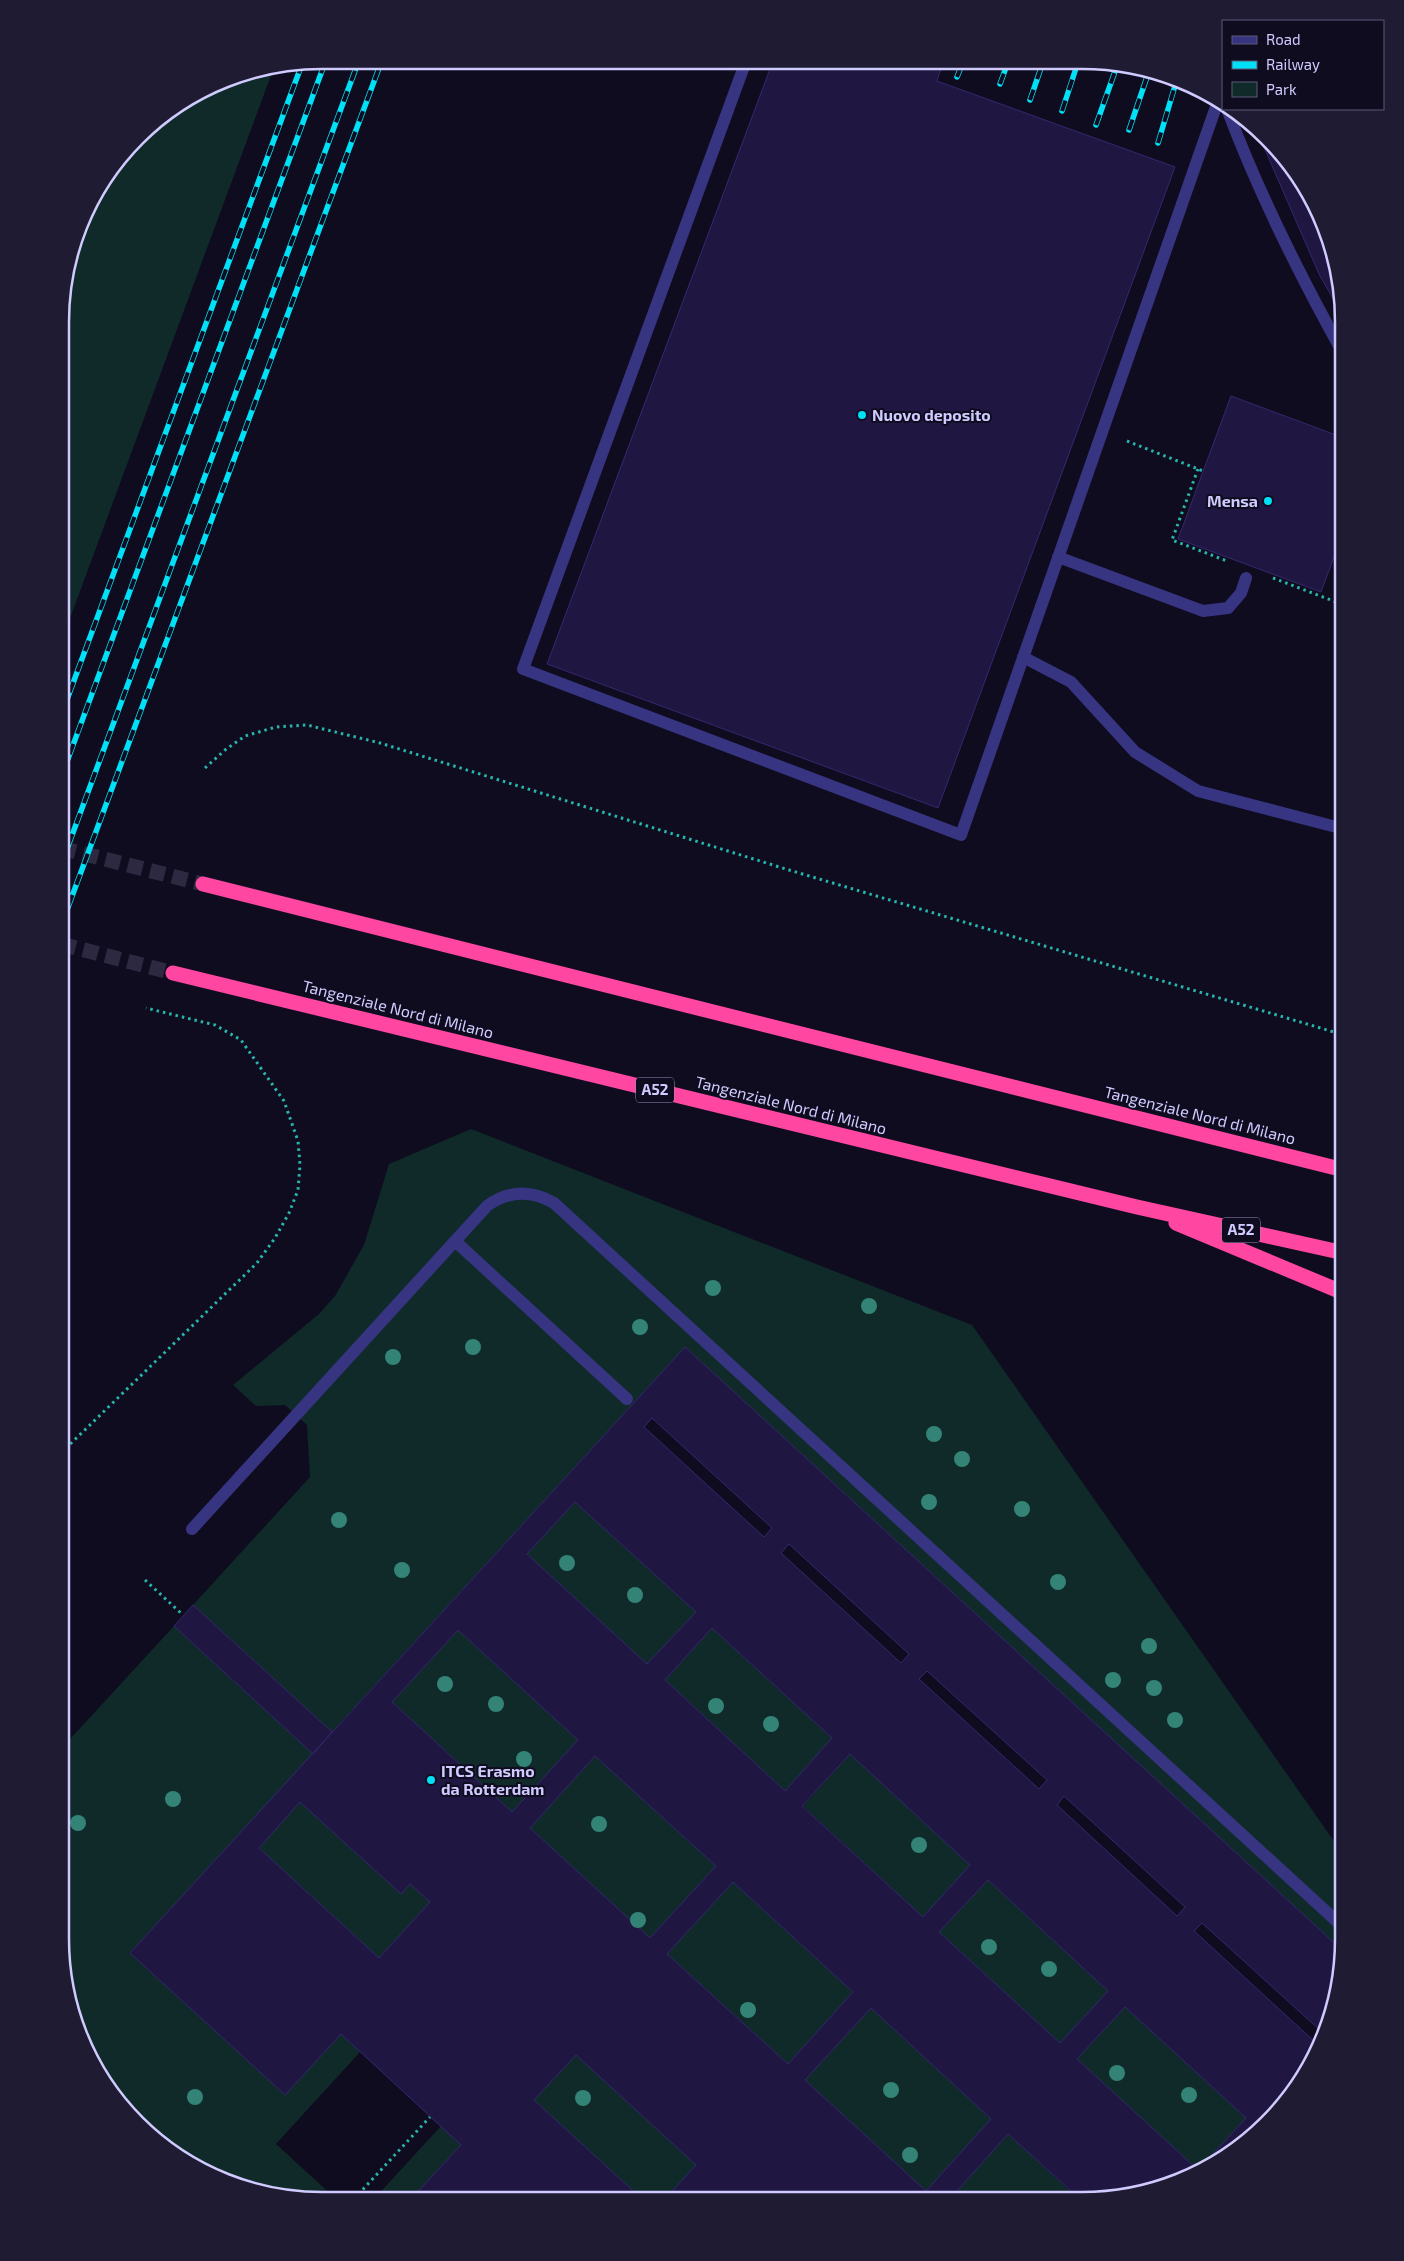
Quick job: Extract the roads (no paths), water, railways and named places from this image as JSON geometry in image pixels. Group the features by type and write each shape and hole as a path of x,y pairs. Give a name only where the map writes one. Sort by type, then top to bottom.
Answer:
{"highway":[{"name":"Tangenziale Nord di Milano","path":"203,884 1335,1168"},
{"name":"Tangenziale Nord di Milano","path":"173,973 1138,1207 1335,1251"},
{"path":"1138,1207 1335,1289"}],"lane":[{"path":"743,69 523,669 961,835 1216,107"},
{"path":"1230,116 1304,284 1335,339"},
{"path":"1058,557 1203,611 1228,608 1241,593 1246,578"},
{"path":"1024,656 1071,682 1135,752 1198,792 1335,828"},
{"path":"192,1529 487,1206 497,1199 508,1195 532,1194 554,1203 1335,1920"},
{"path":"455,1241 627,1399"}],"tunnel":[{"path":"69,850 203,884"},
{"path":"69,946 173,973"}],"railway":[{"path":"69,756 323,69"},
{"path":"69,843 356,69"},
{"path":"69,904 379,69"},
{"path":"957,77 960,69"},
{"path":"1000,84 1005,69"},
{"path":"1030,100 1041,69"},
{"path":"1062,111 1076,69"},
{"path":"69,694 300,70"},
{"path":"1096,125 1115,71"},
{"path":"1129,130 1147,77"},
{"path":"1158,143 1175,86"}],"place":[{"name":"Nuovo deposito","path":"862,415"},
{"name":"Mensa","path":"1268,501"},
{"name":"ITCS Erasmo da Rotterdam","path":"431,1780"}]}
